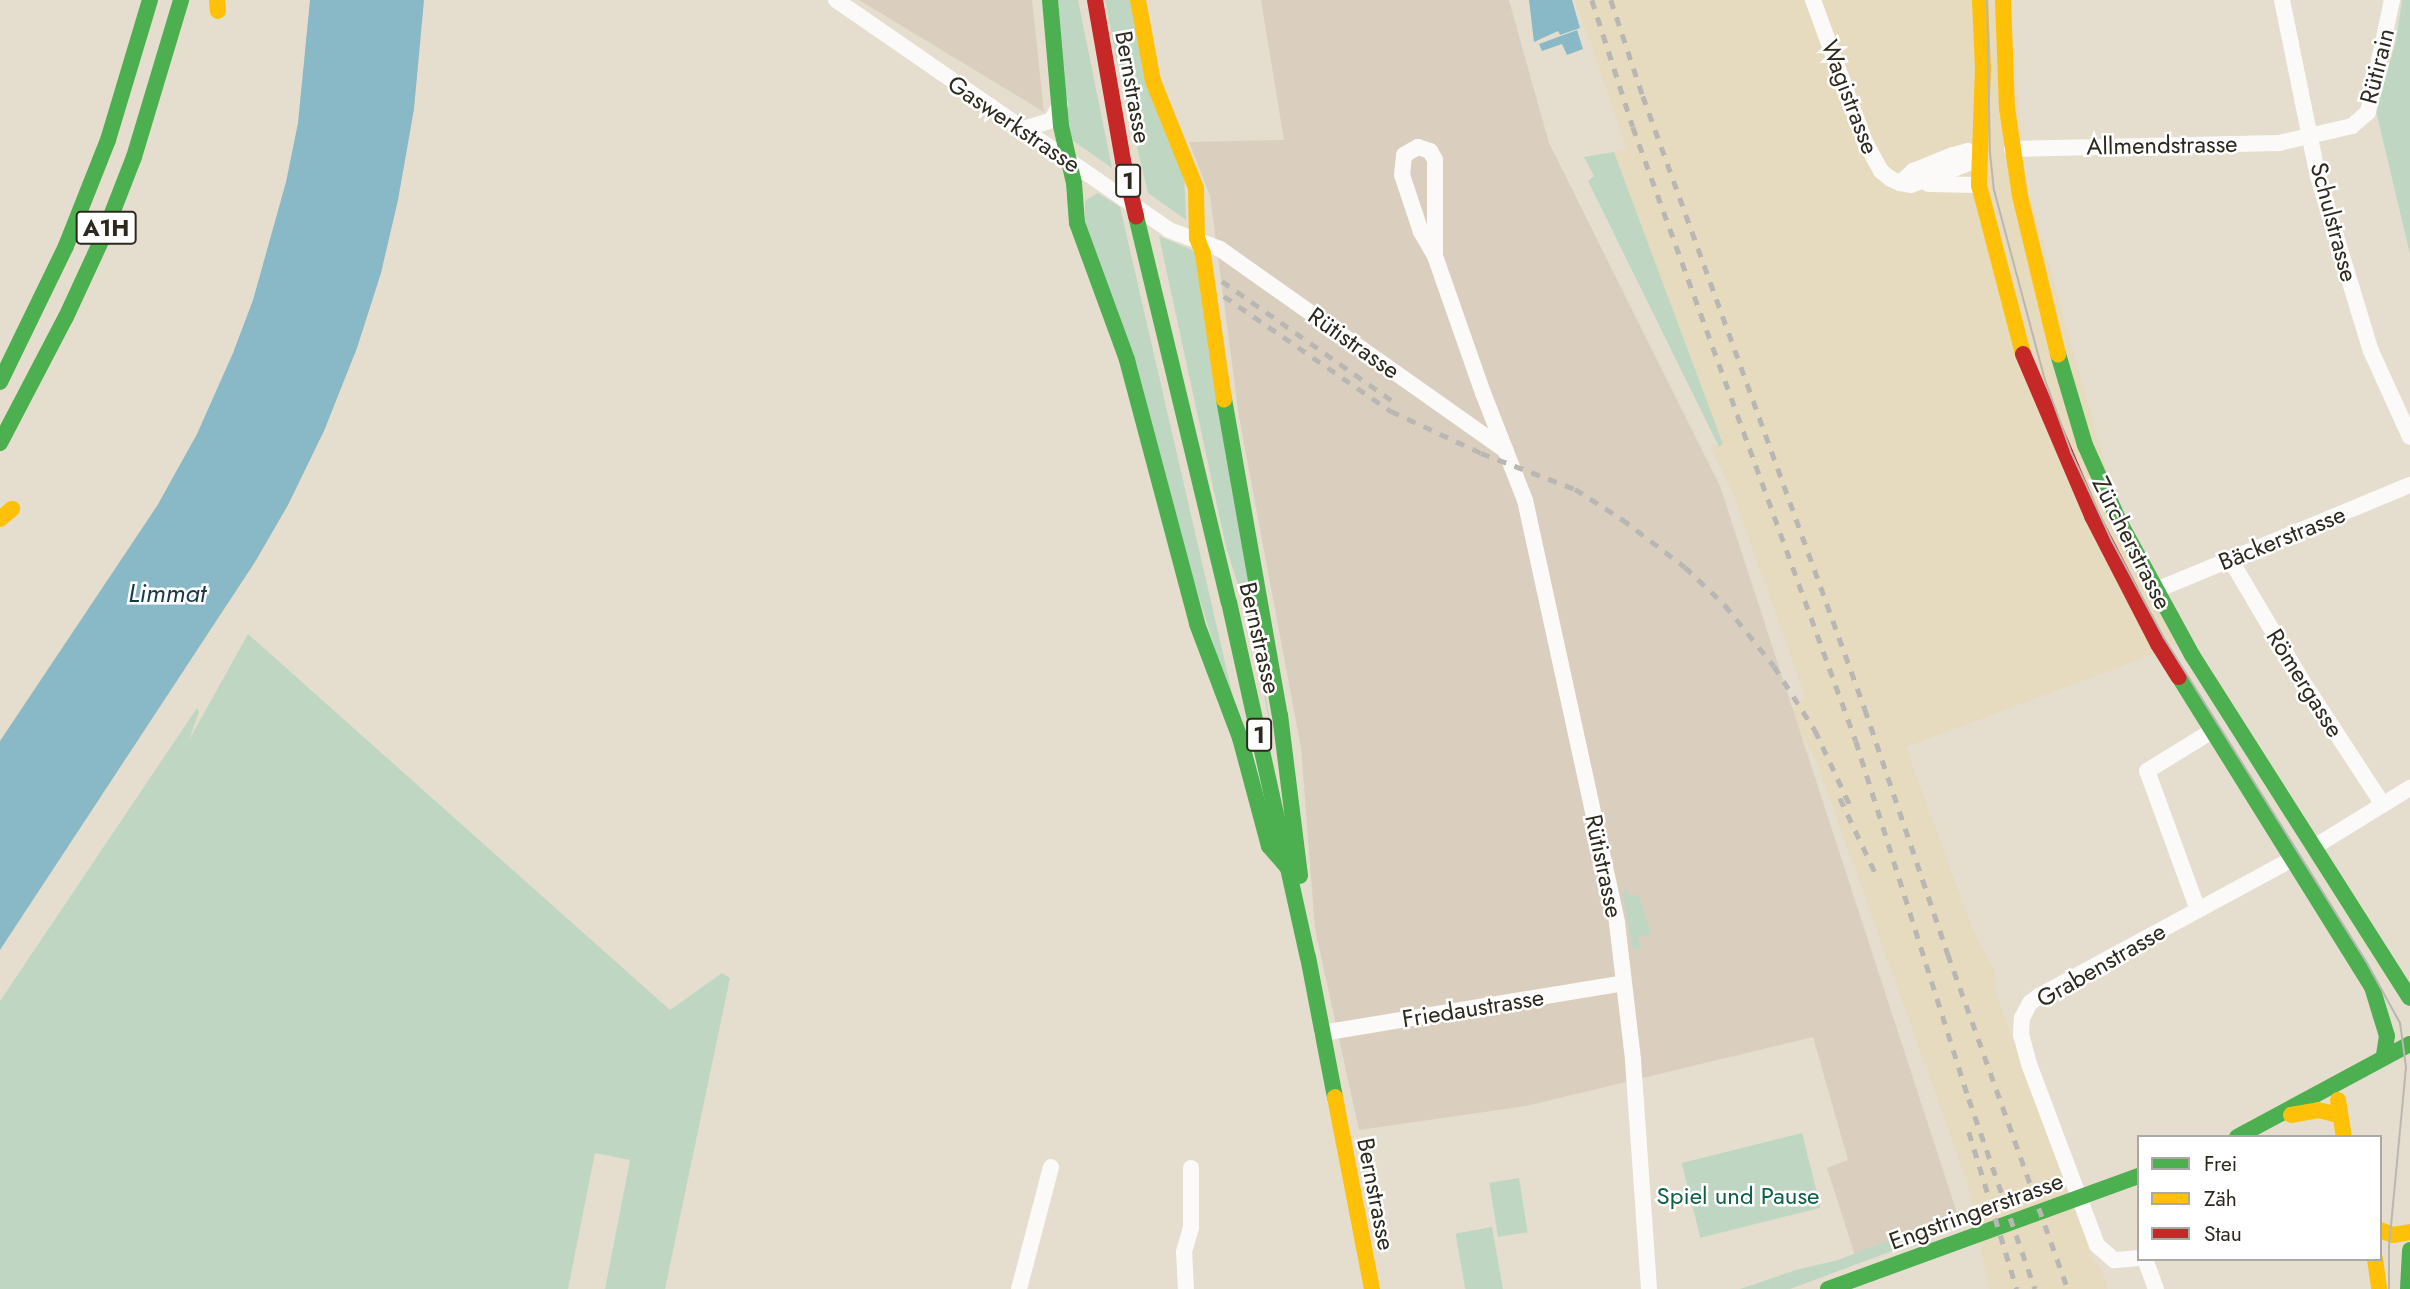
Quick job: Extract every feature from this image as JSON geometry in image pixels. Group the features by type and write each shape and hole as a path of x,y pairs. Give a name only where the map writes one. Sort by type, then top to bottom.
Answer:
{"main road":[{"name":"A1H","path":"0,382 66,246 99,164 143,31 150,0"},
{"name":"A1H","path":"0,443 66,317 102,239 134,157 181,0"},
{"path":"1050,0 1066,160 1074,183 1077,223 1141,404 1197,624 1240,738 1269,846 1289,869"},
{"name":"Bernstrasse","path":"1095,0 1123,161 1305,942 1372,1289"},
{"path":"1138,0 1153,81 1196,188 1199,206 1197,238 1203,254 1220,378 1292,793 1305,942"},
{"name":"Zürcherstrasse","path":"1980,0 1983,68 1979,185 2019,340 2035,390 2125,584 2212,731 2372,987 2387,1036 2384,1056"},
{"name":"Zürcherstrasse","path":"2004,0 2007,108 2012,149 2023,208 2076,421 2119,521 2154,591 2410,998"},
{"path":"1979,155 2012,149"},
{"path":"2241,1135 2410,1044"},
{"path":"2343,1135 2338,1115 2338,1101 2345,1081"},
{"path":"2261,1125 2308,1110 2338,1115"},
{"name":"Engstringerstrasse","path":"1828,1289 2137,1176"},
{"path":"2382,1231 2393,1235 2410,1232"},
{"path":"2408,1289 2410,1250"},
{"path":"2375,1261 2379,1289"}],"street":[{"name":"Gaswerkstrasse","path":"836,0 1020,130 1169,230 1183,237 1197,238"},
{"name":"Wagistrasse","path":"1813,0 1870,152 1881,171 1906,184"},
{"name":"Schulstrasse","path":"2282,0 2318,177 2371,351 2410,437"},
{"name":"Rütirain","path":"2312,144 2352,126 2368,112 2392,0"},
{"path":"1020,130 1052,120 1061,101"},
{"name":"Allmendstrasse","path":"2012,149 2312,144"},
{"path":"1413,148 1427,150 1435,160 1435,256 1421,232 1405,187 1402,158 1413,148"},
{"path":"1906,184 1972,162 1979,155"},
{"path":"1906,184 1954,182 1979,185"},
{"name":"Rütistrasse","path":"1197,238 1220,249 1508,453"},
{"name":"Rütistrasse","path":"1435,256 1528,511 1617,923 1625,983 1649,1289"},
{"name":"Bäckerstrasse","path":"2154,591 2410,485"},
{"name":"Römergasse","path":"2230,559 2383,805"},
{"path":"2198,910 2147,771 2212,731"},
{"path":"2314,846 2410,788"},
{"name":"Grabenstrasse","path":"2137,1258 2114,1260 2097,1245 2028,1064 2020,1026 2025,1010 2034,999 2292,859"},
{"name":"Friedaustrasse","path":"1322,1033 1625,983"},
{"path":"1019,1289 1051,1167"},
{"path":"1186,1289 1184,1252 1191,1227 1191,1168"},
{"path":"2146,1261 2156,1289"}],"shaded area":[{"path":"859,0 1032,0 1044,112"},
{"path":"1261,0 1509,0 1549,143 1720,486 1957,1213 1857,1262 1827,1168 1848,1160 1813,1037 1526,1106 1359,1130 1315,929 1301,748 1239,417 1210,196 1189,142 1284,140"},
{"path":"1575,0 2010,0 2025,178 2118,510 2188,641 1906,747 1972,928 1995,973 1996,994 2094,1262 2100,1266 2108,1289 1989,1289 1968,1185 1816,761 1789,712 1805,696 1731,489 1710,446 1723,444 1614,152 1626,148"}],"green space":[{"path":"1053,0 1078,0 1112,168 1069,138"},
{"path":"1105,0 1132,0 1184,170 1186,220 1148,193"},
{"path":"2402,0 2410,0 2410,254 2376,111 2396,41"},
{"path":"1614,152 1723,444 1719,447 1588,181 1594,176 1584,157"},
{"path":"1098,193 1120,207 1233,697 1230,697 1085,231 1085,201"},
{"path":"1159,236 1192,250 1198,259 1273,742 1251,626 1226,547"},
{"path":"248,634 670,1010 722,973 730,978 665,1289 605,1289 630,1160 595,1153 568,1289 0,1289 0,1001 197,708 199,712 189,740"},
{"path":"1625,887 1629,897 1638,894 1651,933 1638,938 1641,948 1633,949 1623,895"},
{"name":"Spiel und Pause","path":"1802,1133 1821,1208 1700,1238 1682,1163"},
{"path":"1519,1178 1528,1232 1498,1237 1489,1183"},
{"path":"1492,1227 1503,1289 1465,1289 1456,1233"},
{"path":"1902,1235 1906,1245 1903,1247 1790,1289 1740,1289 1796,1270 1838,1260"}],"water":[{"name":"Limmat","path":"310,0 424,0 414,109 398,200 381,273 357,348 324,431 288,505 255,562 0,950 0,741 157,506 197,434 233,353 253,300 286,182 298,123"},
{"path":"1529,0 1572,0 1580,28 1560,35 1558,31 1534,42"},
{"path":"1577,30 1583,49 1567,55 1562,44 1542,51 1539,44"}],"tram line":[{"path":"1987,0 1990,153 1994,190 2045,380 2071,452 2112,541 2164,638 2368,965 2400,1023 2406,1067 2389,1248 2389,1289"}],"railway":[{"path":"1592,0 1633,127 1856,741 1969,1099 2035,1289"},
{"path":"1611,0 1643,96 1865,709 1948,954 2068,1289"},
{"path":"1222,281 1394,402"},
{"path":"1224,296 1391,411 1481,453 1575,489 1622,519 1685,567 1725,605 1774,666 1815,730 1850,805"},
{"path":"1840,798 1876,874"},
{"path":"1969,1132 2017,1289"}],"traffic: fast":[{"path":"0,382 66,246 108,140 150,0"},
{"path":"0,443 66,317 102,239 134,157 181,0"},
{"path":"1050,0 1061,126 1074,183 1077,223 1127,360 1197,624 1240,738 1269,846 1289,869"},
{"path":"1136,216 1229,602 1308,957 1335,1097"},
{"path":"2058,354 2085,445 2119,521 2192,655 2410,998"},
{"path":"1224,399 1280,715 1300,876"},
{"path":"2179,677 2372,987 2387,1036 2384,1056"},
{"path":"2241,1135 2410,1044"},
{"path":"1828,1289 2137,1177"},
{"path":"2408,1289 2410,1250"}],"traffic: slow":[{"path":"217,0 218,11"},
{"path":"1138,0 1153,81 1196,188 1197,238 1203,254 1224,399"},
{"path":"1980,0 1983,68 1979,185 2023,354"},
{"path":"2003,0 2007,108 2020,196 2058,354"},
{"path":"0,519 12,509"},
{"path":"1335,1097 1372,1289"},
{"path":"2338,1100 2344,1135"},
{"path":"2291,1115 2318,1110 2338,1115"},
{"path":"2382,1231 2393,1235 2410,1232"},
{"path":"2375,1261 2379,1289"}],"traffic: jam":[{"path":"1095,0 1123,161 1136,216"},
{"path":"2023,354 2092,516 2158,644 2179,677"}]}
